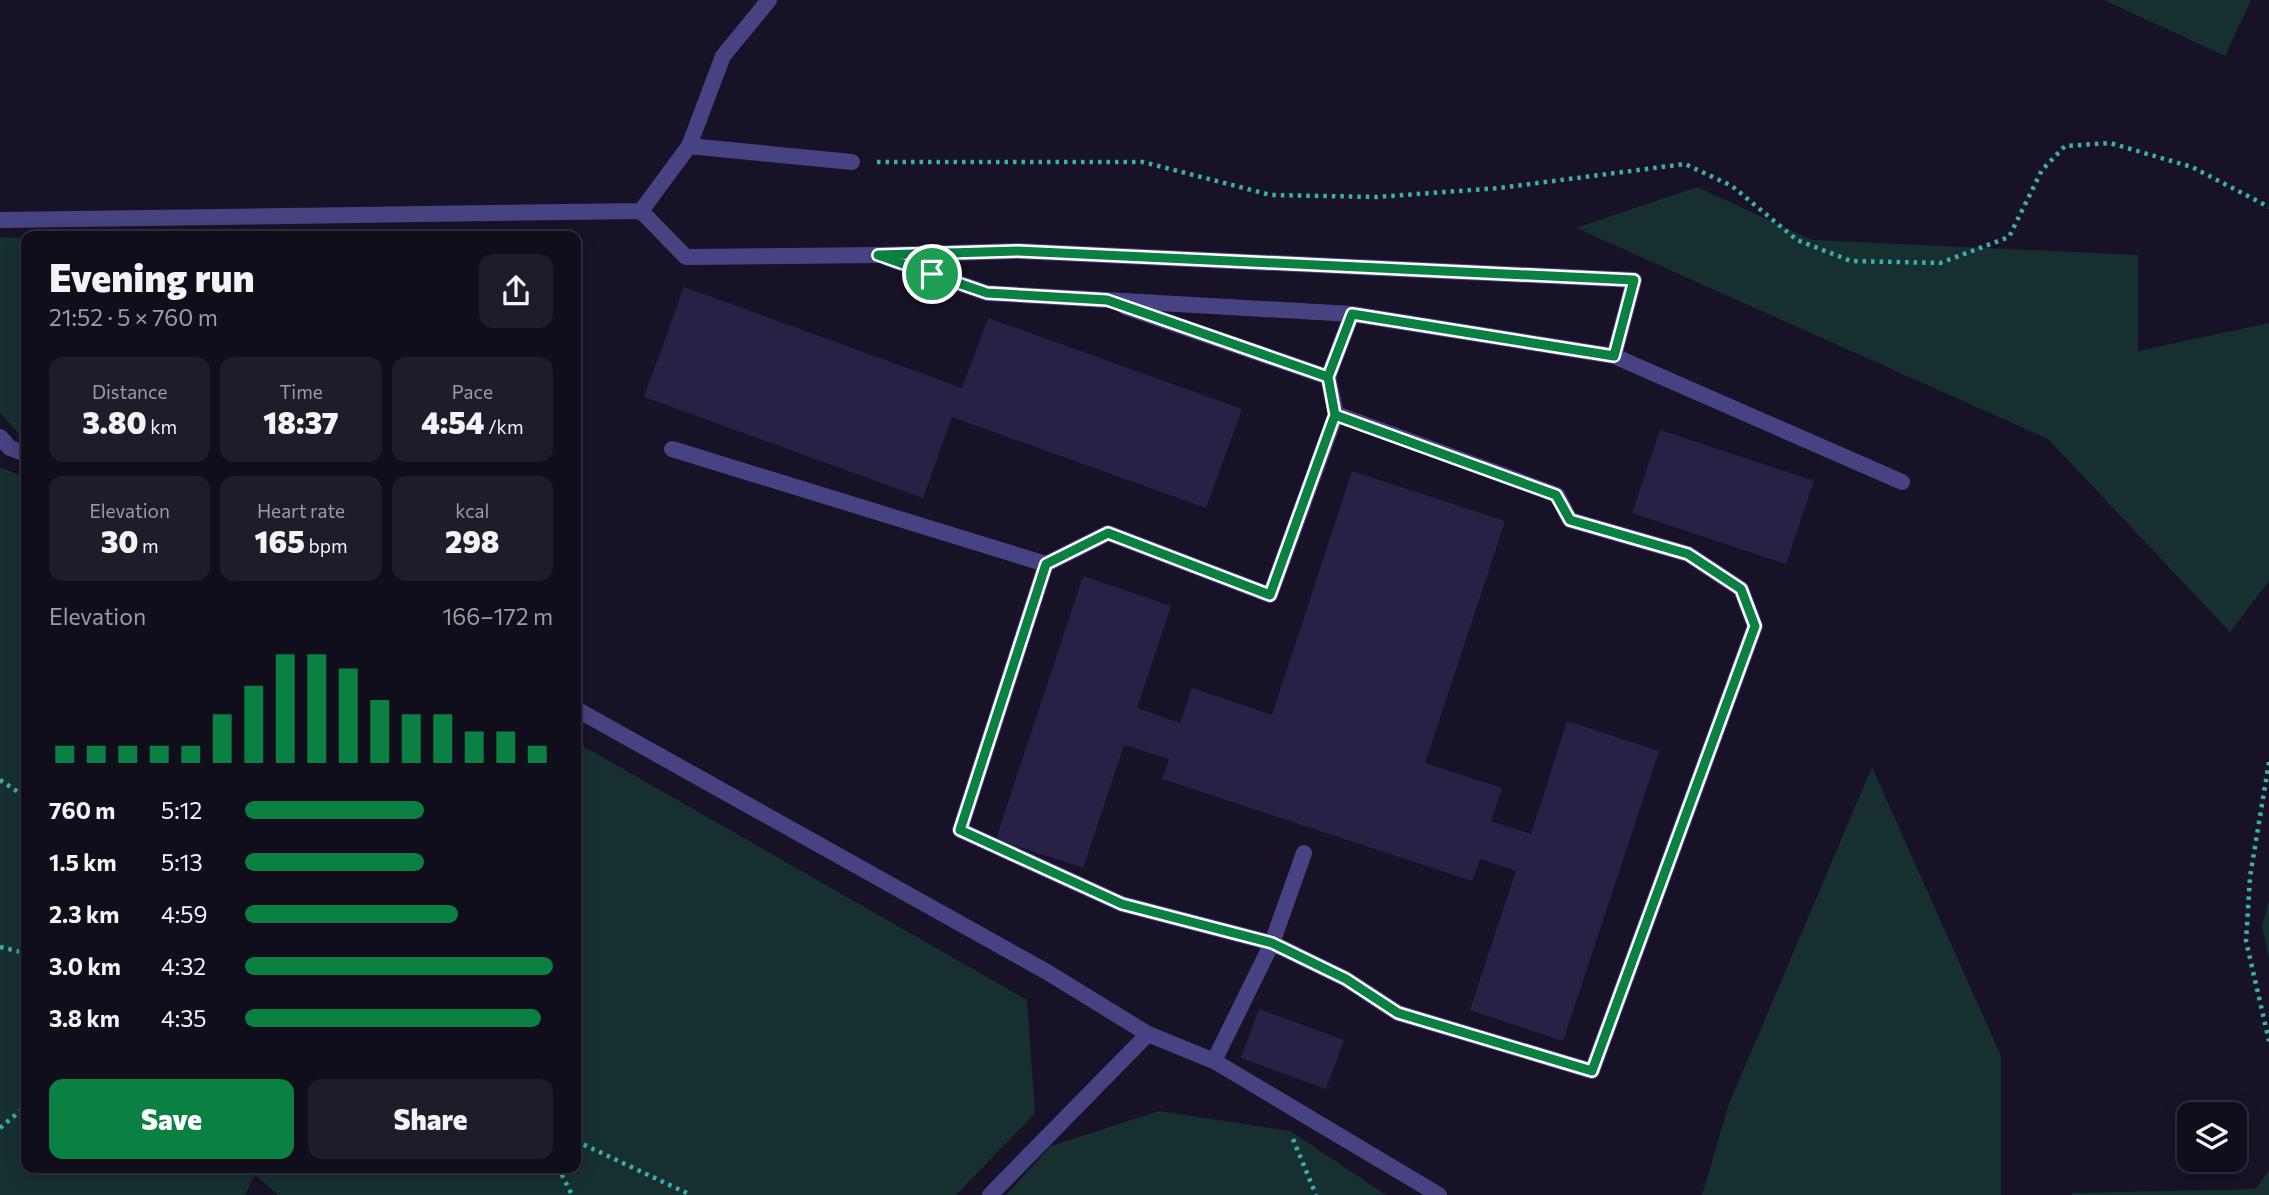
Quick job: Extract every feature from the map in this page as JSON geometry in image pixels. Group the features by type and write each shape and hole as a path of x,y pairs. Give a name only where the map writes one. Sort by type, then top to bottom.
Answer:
{"lane":[{"path":"641,211 689,146 723,56 769,0"},
{"path":"689,146 852,162"},
{"path":"0,220 641,211 686,257 1018,251 1634,280 1614,356"},
{"path":"878,255 987,293 1352,314 1614,356 1902,482"},
{"path":"1107,300 1328,377"},
{"path":"672,449 1046,564 1108,533 1270,595 1335,415 1328,377 1352,314"},
{"path":"1046,564 960,830 1122,904 1272,943 1346,979 1398,1013 1592,1071 1755,626 1741,589 1688,554 1570,520 1556,495 1335,415"},
{"path":"0,437 10,448 21,452"},
{"path":"581,712 1047,972 1148,1034 1214,1061 1438,1195"},
{"path":"1214,1061 1272,943 1304,853"},
{"path":"990,1195 1148,1034"}],"path":[{"path":"852,162 1143,162 1271,195 1377,197 1499,188 1685,164 1732,186 1797,240 1851,261 1940,263 2009,237 2042,170 2065,146 2110,143 2192,167 2269,207"},
{"path":"2269,762 2250,877 2246,941 2269,1041"},
{"path":"0,780 21,794"},
{"path":"0,947 21,952"},
{"path":"0,1128 21,1110"},
{"path":"1290,1131 1316,1195"},
{"path":"581,1143 691,1195"},
{"path":"561,1173 572,1195"}],"green space":[{"path":"2104,0 2251,0 2225,56"},
{"path":"1697,187 1812,240 2138,255 2138,351 2269,323 2269,581 2230,632 2048,439 1576,228"},
{"path":"0,237 21,238 21,436 0,413"},
{"path":"0,467 21,476 21,1173 581,1173 581,745 1027,1000 1035,1113 956,1195 278,1195 255,1175 245,1195 0,1195"},
{"path":"1872,767 2001,1056 2001,1195 1702,1195 1729,1104"},
{"path":"2269,900 2269,959 2262,926"},
{"path":"1159,1111 1290,1131 1386,1195 1006,1195 1051,1146"},
{"path":"2269,1170 2269,1195 2072,1195 2256,1189"}],"building":[{"path":"684,287 962,388 988,318 1242,409 1206,508 952,417 923,498 644,397"},
{"path":"1660,430 1814,481 1786,564 1632,513"},
{"path":"1352,471 1505,521 1425,763 1502,788 1491,821 1531,834 1567,721 1659,751 1563,1041 1470,1010 1516,871 1480,859 1472,881 1162,779 1169,759 1124,745 1083,868 996,839 1083,576 1171,606 1137,708 1180,723 1192,688 1272,715"},
{"path":"1259,1009 1344,1040 1326,1089 1241,1058"}],"route":[{"path":"932,274 878,255 1018,251 1634,280 1614,356 1352,314 1328,377 1335,415 1556,495 1570,520 1688,554 1741,589 1755,626 1592,1071 1398,1013 1346,979 1272,943 1122,904 960,830 1046,564 1108,533 1270,595 1335,415 1328,377 1107,300 987,293 932,274"}]}
